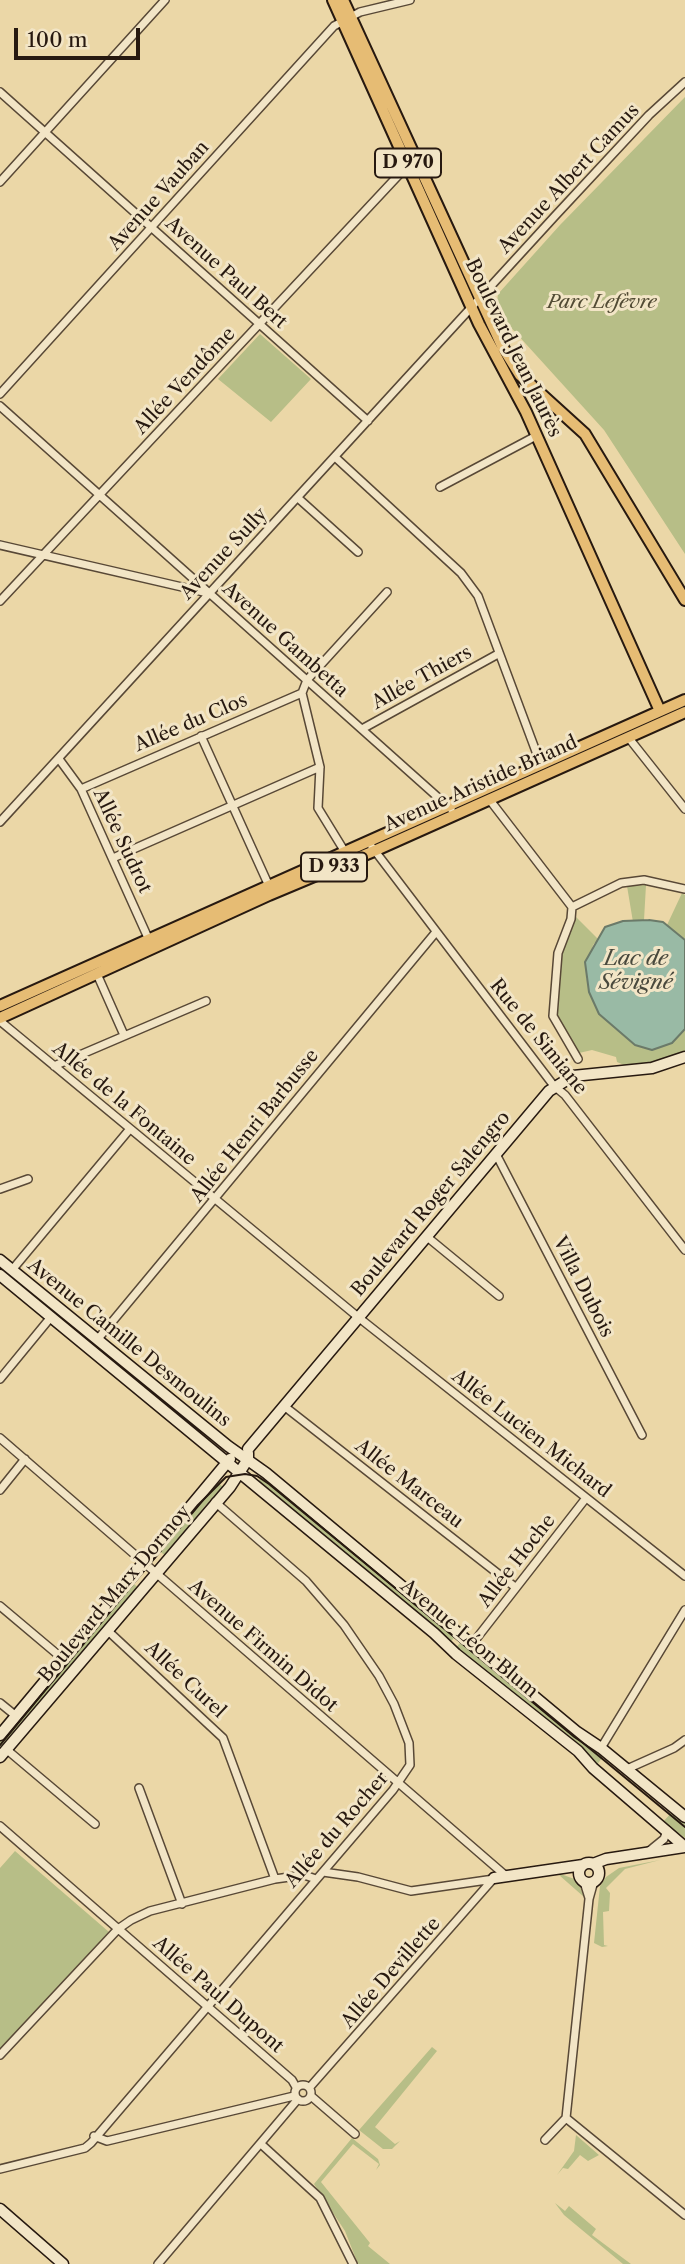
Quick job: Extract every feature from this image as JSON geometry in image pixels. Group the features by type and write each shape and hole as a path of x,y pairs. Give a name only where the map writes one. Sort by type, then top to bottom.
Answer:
{"main road":[{"name":"Boulevard Jean Jaurès","path":"333,0 346,18 660,711"},
{"name":"Boulevard Jean Jaurès","path":"343,0 346,18 409,164 476,304"},
{"name":"D 970","path":"476,304 514,365 541,396 560,408 585,434 685,600"},
{"path":"526,412 528,398 541,396"},
{"name":"Avenue Aristide Briand","path":"0,1020 685,700"},
{"path":"660,711 670,719"},
{"name":"Avenue Aristide Briand","path":"452,811 489,799 685,712"},
{"name":"Avenue Aristide Briand","path":"0,1006 345,852 371,847"},
{"name":"Boulevard Roger Salengro","path":"244,1453 554,1086 587,1073 652,1068 685,1057"},
{"name":"Avenue Camille Desmoulins","path":"0,1260 97,1340 244,1453"},
{"name":"Avenue Camille Desmoulins","path":"0,1275 226,1463"},
{"name":"Boulevard Marx Dormoy","path":"0,1735 226,1463 244,1453"},
{"name":"Boulevard Marx Dormoy","path":"3,1753 239,1474 244,1453"},
{"name":"Avenue Léon Blum","path":"244,1453 577,1732 601,1748 685,1817"},
{"name":"Avenue Léon Blum","path":"226,1463 578,1751 593,1768 685,1847"},
{"path":"494,1878 561,1867 589,1873 614,1857 685,1847"},
{"path":"0,2208 63,2264"}],"street":[{"path":"0,182 165,0"},
{"path":"346,18 410,0"},
{"name":"Avenue Vauban","path":"0,394 346,18"},
{"name":"Avenue Albert Camus","path":"476,304 649,115 685,82"},
{"name":"Avenue Paul Bert","path":"0,92 369,421"},
{"name":"Allée Vendôme","path":"0,601 409,164"},
{"name":"Avenue Sully","path":"0,822 476,304"},
{"name":"Avenue Gambetta","path":"0,406 452,811"},
{"path":"440,486 536,436"},
{"path":"335,457 461,573 478,596 541,765"},
{"path":"298,498 358,552"},
{"path":"0,545 209,593"},
{"path":"345,852 318,808 320,767 302,693 307,680 387,593"},
{"name":"Allée Thiers","path":"362,729 498,654"},
{"name":"Allée du Clos","path":"81,789 302,693"},
{"path":"201,736 269,886"},
{"path":"628,737 685,809"},
{"name":"Allée Sudrot","path":"59,760 81,789 149,940"},
{"path":"113,858 320,767"},
{"path":"489,799 572,907 572,919 558,953 553,1016 578,1059"},
{"name":"Rue de Simiane","path":"371,847 554,1086 565,1095 685,1250"},
{"path":"572,907 621,883 644,880 685,889"},
{"name":"Allée Henri Barbusse","path":"97,1340 436,932"},
{"path":"97,974 124,1035"},
{"path":"54,1066 206,1001"},
{"name":"Allée de la Fontaine","path":"0,1020 129,1130 358,1317"},
{"path":"12,1270 129,1130"},
{"name":"Villa Dubois","path":"496,1154 642,1435"},
{"path":"0,1189 28,1179"},
{"path":"426,1236 499,1296"},
{"path":"0,1379 51,1317"},
{"name":"Allée Lucien Michard","path":"358,1317 685,1576"},
{"name":"Allée Marceau","path":"284,1406 514,1587"},
{"name":"Avenue Firmin Didot","path":"0,1438 506,1876"},
{"path":"0,1490 25,1459"},
{"name":"Allée Hoche","path":"473,1643 586,1498"},
{"name":"Allée du Rocher","path":"94,2136 398,1785 411,1765 409,1743 394,1704 373,1666 344,1625 306,1581 215,1502"},
{"path":"0,1606 63,1659"},
{"path":"601,1748 685,1610"},
{"name":"Allée Curel","path":"107,1630 223,1738 275,1879"},
{"path":"0,1703 16,1716"},
{"path":"627,1769 656,1758 685,1740"},
{"path":"3,1753 95,1824"},
{"path":"139,1788 181,1904"},
{"name":"Allée Paul Dupont","path":"0,1826 207,2005 296,2094"},
{"path":"647,1852 664,1839 667,1829"},
{"path":"323,1872 358,1877 411,1891 494,1878"},
{"path":"545,2140 566,2118 589,1899 589,1873"},
{"path":"0,2055 118,1929 150,1911 275,1879 304,1875 316,1879"},
{"name":"Allée Devillette","path":"310,2087 494,1878"},
{"path":"0,2169 85,2148 94,2136 107,2141 296,2094 310,2087 312,2096"},
{"path":"296,2094 312,2096 355,2134"},
{"path":"159,2264 261,2144 296,2094"},
{"path":"566,2118 685,2215"},
{"path":"261,2144 320,2199 354,2264"}],"green space":[{"name":"Parc Lefèvre","path":"685,97 685,554 604,430 496,311 498,294 560,225"},
{"path":"260,334 311,379 271,422 218,379"},
{"path":"646,885 644,920 633,922 627,886"},
{"path":"682,893 685,895 685,940 667,925"},
{"path":"575,916 598,939 593,945 586,977 599,1014 683,1032 685,1029 685,1051 663,1062 624,1065 617,1062 616,1057 592,1050 579,1053 557,1015 562,955"},
{"path":"262,1474 457,1634 449,1644 257,1485"},
{"path":"215,1480 224,1488 205,1506 167,1557 157,1549"},
{"path":"130,1581 140,1589 0,1751 0,1739"},
{"path":"463,1639 605,1754 596,1766 578,1747 455,1649"},
{"path":"676,1812 685,1819 685,1838 663,1822 671,1813 674,1815"},
{"path":"15,1851 109,1932 0,2050 0,1868"},
{"path":"660,1860 625,1869 606,1888 610,1893 609,1911 603,1912 604,1945 608,1946 602,1947 594,1943 600,1886 606,1877 619,1868"},
{"path":"558,1873 577,1880 584,1897 559,1875"},
{"path":"432,2047 437,2051 375,2127 395,2144 400,2141 392,2149 383,2149 359,2130"},
{"path":"576,2135 599,2155 588,2161 580,2155 568,2169 563,2168 557,2175 574,2151"},
{"path":"352,2138 378,2159 380,2165 376,2170 379,2164 353,2144 321,2182 370,2243 368,2246 390,2264 358,2264 345,2231 314,2184"},
{"path":"555,2203 565,2211 569,2206 596,2229 592,2235 631,2264 623,2264 564,2215"}],"water":[{"name":"Lac de Sévigné","path":"623,921 663,922 685,940 685,1029 672,1043 652,1050 635,1045 599,1014 589,992 585,962 605,927"}],"tram line":[{"path":"0,1745 198,1505 226,1477 245,1474 257,1476 269,1484 685,1827"}]}
